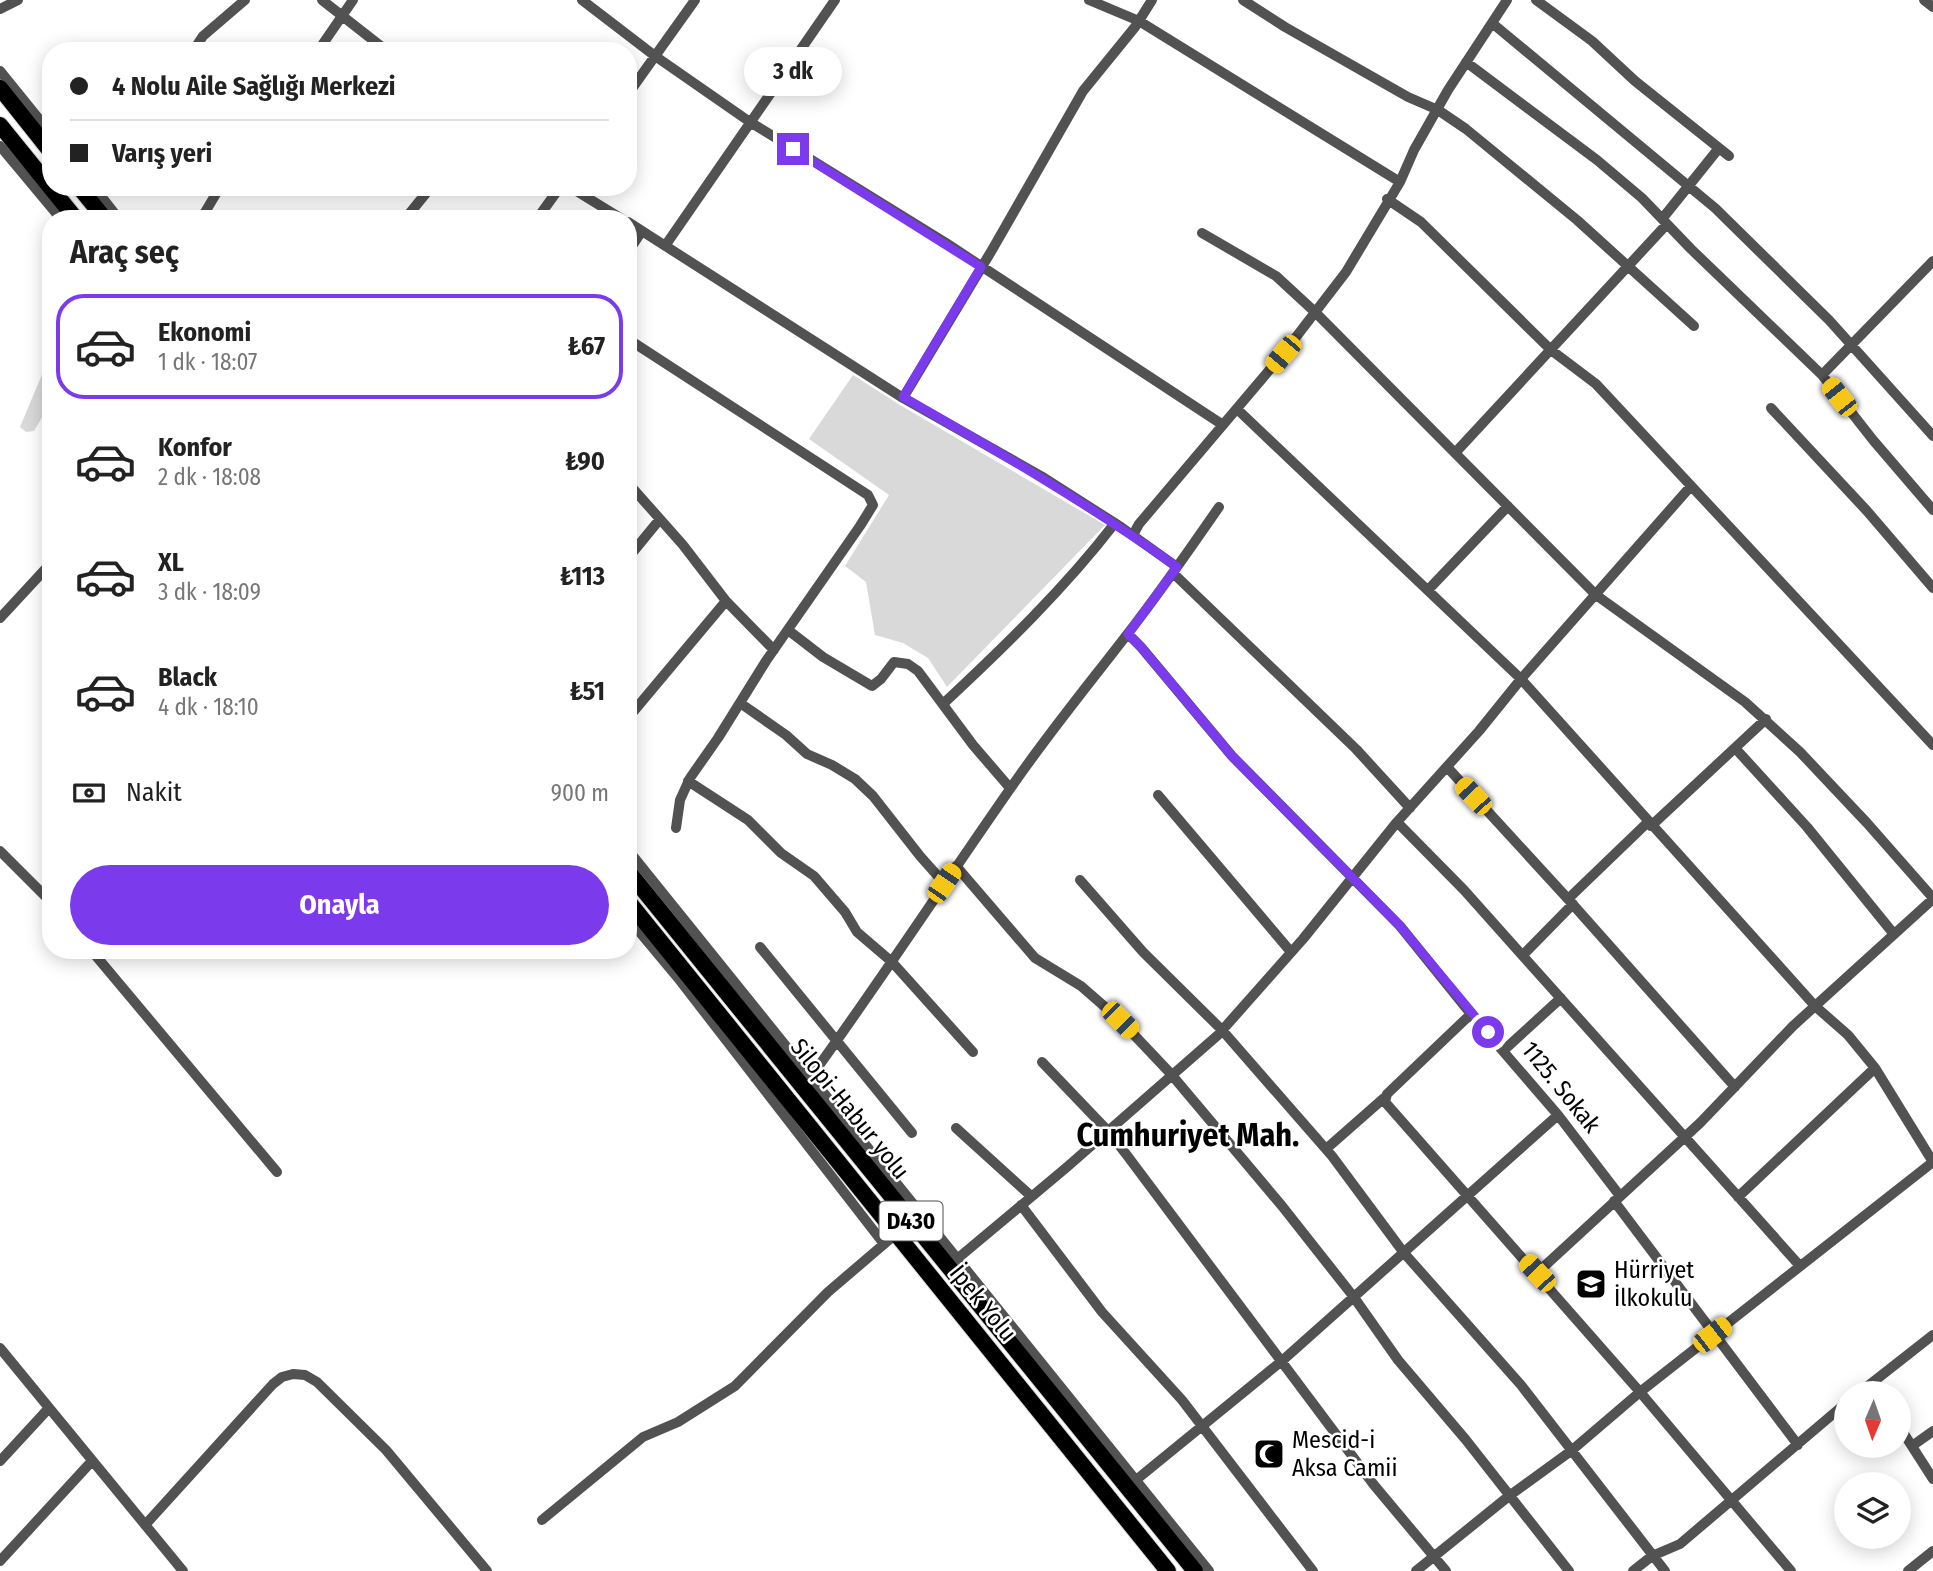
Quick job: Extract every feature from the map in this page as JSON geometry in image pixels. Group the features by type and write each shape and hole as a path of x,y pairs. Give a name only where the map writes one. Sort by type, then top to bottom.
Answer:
{"highway":[{"path":"0,88 42,141"},
{"path":"1,140 42,183"},
{"path":"54,196 67,210"},
{"path":"86,196 98,210"},
{"name":"Silopi-Habur yolu","path":"637,881 1195,1571"},
{"name":"İpek Yolu","path":"637,912 1168,1571"},
{"path":"1018,1384 1033,1371"}],"street":[{"path":"0,9 18,0"},
{"path":"199,42 223,17 245,0"},
{"path":"322,0 375,42"},
{"path":"325,42 353,0"},
{"path":"582,0 637,42"},
{"path":"637,81 695,0"},
{"path":"665,246 835,0"},
{"path":"1089,0 1139,21 1400,182"},
{"path":"903,397 1083,91 1139,21 1152,0"},
{"path":"1243,0 1408,97 1438,110 1466,129 1628,264 1694,326"},
{"path":"1133,536 1139,524 1237,409 1346,272 1387,199 1400,182 1414,150 1466,62 1507,0"},
{"path":"1536,0 1592,41 1635,81 1729,156"},
{"path":"1924,0 1933,8"},
{"path":"1492,23 1690,186 1852,345 1933,436"},
{"path":"637,42 750,122 981,267 1223,425"},
{"path":"1466,62 1597,160 1642,198 1822,375 1933,510"},
{"path":"0,71 42,123"},
{"path":"1,140 42,194"},
{"path":"1455,453 1628,264 1665,221 1719,148"},
{"path":"44,196 54,210"},
{"path":"412,210 424,196"},
{"path":"585,196 607,210"},
{"path":"1387,199 1421,222 1550,350 1597,384 1933,745"},
{"path":"637,228 903,397 1041,476 1133,536 1175,570 1356,749 1410,808"},
{"path":"637,238 642,231"},
{"path":"1202,233 1276,276 1596,595 1766,719 1867,823 1933,899 1815,1006 1684,1138 1537,1273"},
{"path":"1822,375 1933,261"},
{"path":"637,345 803,451 868,495 873,502 860,526 688,781 680,800 676,828"},
{"path":"1771,408 1867,511 1933,588"},
{"path":"1237,409 1521,679 1815,1006 1848,1035 1875,1068 1931,1164 1933,1179"},
{"path":"957,1259 1222,1030 1291,952 1397,822 1691,486"},
{"path":"637,493 726,601 774,650"},
{"path":"1428,590 1508,506"},
{"path":"810,1078 1010,788 1087,683 1128,634 1219,507"},
{"path":"637,547 660,519"},
{"path":"944,703 1007,645 1091,555 1115,523"},
{"path":"0,618 42,574"},
{"path":"637,707 726,601"},
{"path":"788,630 823,657 872,686 894,662 908,664 918,671 973,745 1010,788"},
{"name":"1125. Sokak","path":"1128,634 1232,756 1400,926 1558,1115 1712,1335 1798,1445"},
{"path":"740,704 786,735 807,754 855,779 873,796 944,883"},
{"path":"1523,955 1570,901 1766,719"},
{"path":"1735,748 1807,827 1894,933"},
{"path":"1447,767 1735,1087"},
{"path":"688,781 748,820 781,853 814,876 845,912 858,932 892,962 973,1052"},
{"path":"1158,794 1291,952"},
{"path":"1397,822 1523,955 1800,1266"},
{"path":"2,858 42,894"},
{"path":"637,861 1209,1571"},
{"path":"956,866 1035,958 1081,986 1120,1020 1171,1074 1282,1206 1353,1296 1398,1360 1466,1440 1569,1571"},
{"path":"1080,880 1143,952 1222,1030 1326,1149 1404,1253 1521,1385 1665,1571"},
{"path":"637,929 884,1244"},
{"path":"760,947 912,1133"},
{"path":"99,959 277,1172"},
{"path":"1504,1050 1561,998"},
{"path":"1326,1149 1384,1098 1471,1014"},
{"path":"1042,1062 1108,1131 1283,1360 1374,1485 1446,1571"},
{"path":"1738,1198 1875,1068"},
{"path":"1384,1098 1468,1198 1537,1273 1733,1500 1791,1571"},
{"path":"1136,1480 1283,1360 1468,1198 1558,1115"},
{"path":"956,1128 1031,1196"},
{"path":"1416,1571 1509,1496 1572,1451 1640,1392 1931,1164"},
{"path":"1021,1205 1102,1312 1182,1400 1313,1571"},
{"path":"542,1520 643,1437 678,1422 735,1387 828,1292 897,1233"},
{"path":"1882,1381 1933,1335"},
{"path":"0,1348 183,1571"},
{"path":"145,1525 273,1384 282,1377 299,1374 317,1382 386,1450 487,1571"},
{"path":"0,1461 49,1408"},
{"path":"1633,1571 1652,1556 1679,1544 1834,1414"},
{"path":"1933,1431 1912,1446 1933,1479"},
{"path":"0,1561 92,1461"},
{"path":"1908,1571 1933,1551"}],"shaded area":[{"path":"42,374 42,417 34,431 26,432 20,427"},
{"path":"853,375 1105,525 947,687 928,658 903,643 875,635 866,582 845,566 889,495 809,439"}],"place":[{"name":"Hürriyet İlkokulu","path":"1591,1284"},
{"name":"Mescid-i Aksa Camii","path":"1269,1454"}],"district":[{"name":"Cumhuriyet Mah.","path":"1188,1135"}],"route":[{"path":"793,149 981,267 903,397 1041,476 1121,527 1177,567 1128,634 1232,756 1400,926 1488,1032"}]}
